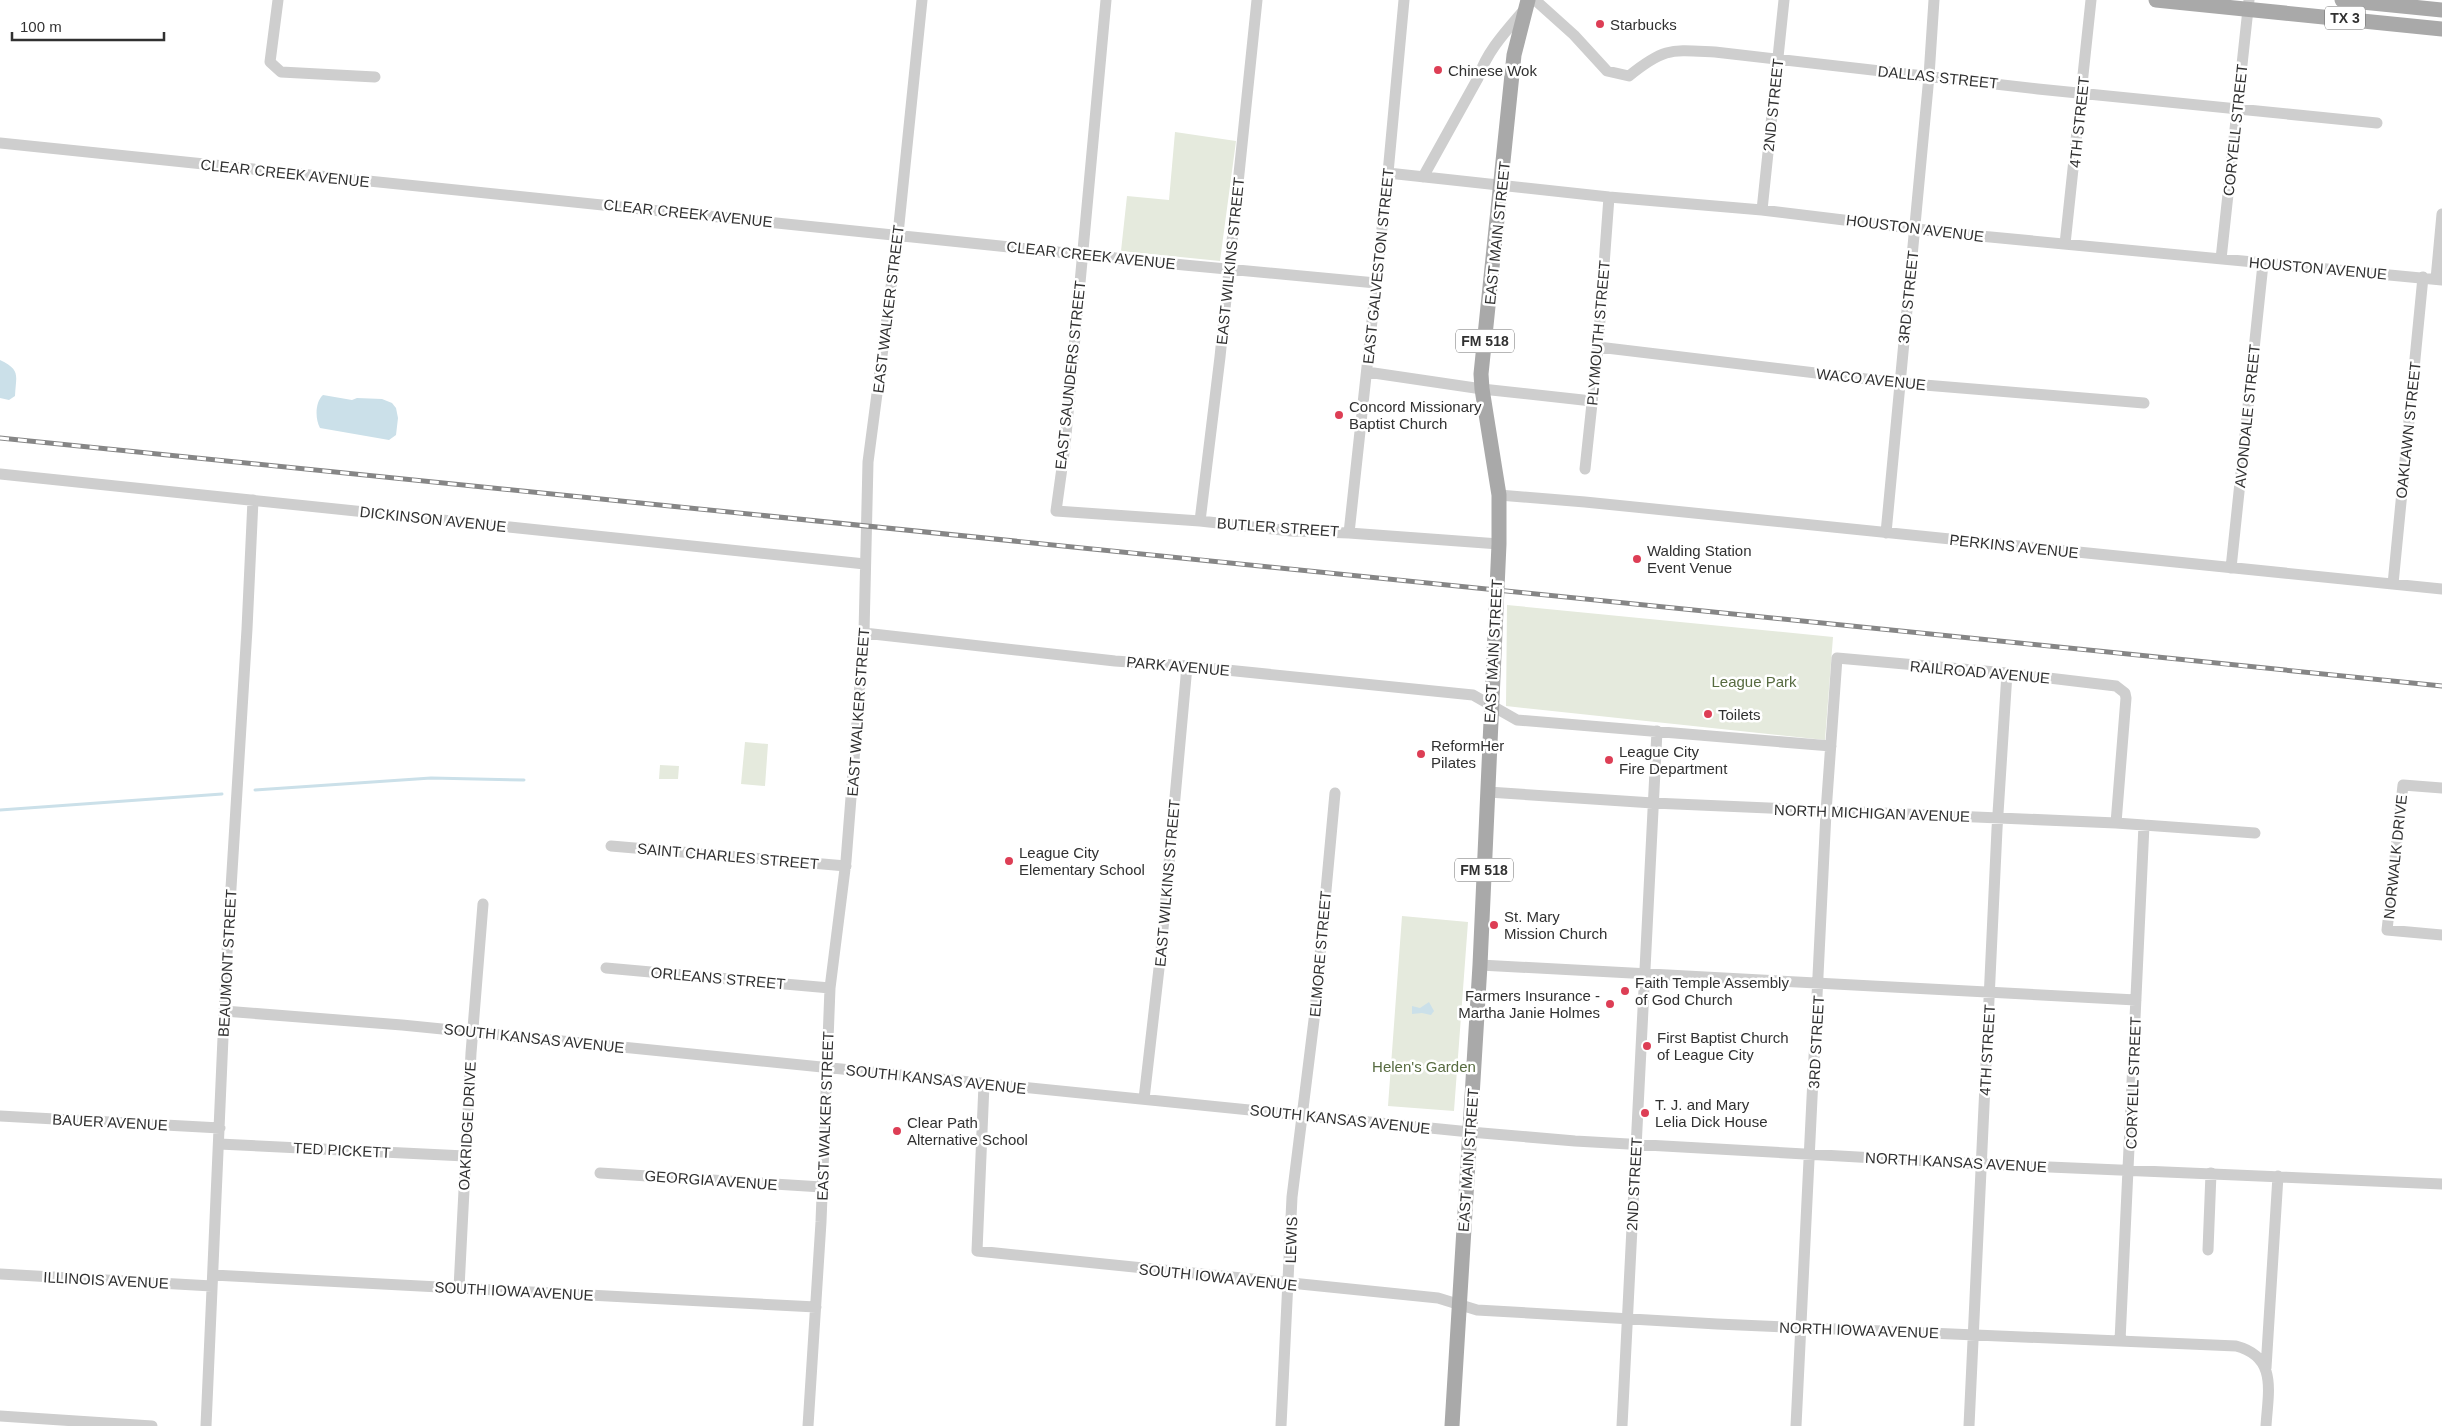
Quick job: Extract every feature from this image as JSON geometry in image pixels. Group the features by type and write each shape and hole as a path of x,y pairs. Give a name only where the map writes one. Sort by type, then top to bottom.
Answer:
{"main road":[{"name":"TX 3","path":"2156,0 2249,4 2442,29"},
{"name":"TX 3","path":"2342,0 2442,10"},
{"name":"EAST MAIN STREET","path":"1452,1426 1480,965 1490,704 1499,544 1499,495 1482,389 1514,55 1529,3"}],"street":[{"path":"278,0 270,62 274,68 281,72 375,77"},
{"name":"EAST WALKER STREET","path":"808,1426 816,1307 825,1067 830,988 846,866 864,633 868,462 898,234 922,0"},
{"name":"EAST SAUNDERS STREET","path":"1056,511 1065,446 1106,0"},
{"name":"EAST WILKINS STREET","path":"1200,521 1230,269 1257,0"},
{"name":"EAST GALVESTON STREET","path":"1349,533 1388,173 1404,0"},
{"name":"2ND STREET","path":"1762,210 1784,0"},
{"name":"3RD STREET","path":"1886,533 1929,76 1934,0"},
{"name":"4TH STREET","path":"2066,244 2092,0"},
{"path":"1423,177 1478,78 1483,64 1503,34 1529,3"},
{"name":"DALLAS STREET","path":"1529,3 1574,35 1607,70 1629,76 1659,54 1677,51 2377,123"},
{"name":"CORYELL STREET","path":"2221,259 2236,108 2249,4"},
{"name":"CLEAR CREEK AVENUE","path":"0,143 1230,269 1376,282"},
{"name":"HOUSTON AVENUE","path":"1388,173 1609,197 1762,210 1915,230 2439,279"},
{"name":"PLYMOUTH STREET","path":"1585,469 1598,347 1609,197"},
{"path":"2439,279 2442,214"},
{"name":"AVONDALE STREET","path":"2231,568 2263,264"},
{"name":"OAKLAWN STREET","path":"2393,584 2423,277"},
{"name":"WACO AVENUE","path":"1598,347 1900,382 2144,403"},
{"path":"1367,372 1482,389 1592,401"},
{"name":"DICKINSON AVENUE","path":"0,474 865,564"},
{"name":"PERKINS AVENUE","path":"1499,495 1585,502 2442,589"},
{"name":"BEAUMONT STREET","path":"206,1426 224,1011 253,500"},
{"name":"BUTLER STREET","path":"1056,511 1200,521 1291,531 1349,533 1499,544"},
{"name":"PARK AVENUE","path":"864,633 1115,661 1188,666 1473,695 1517,720 1830,746"},
{"name":"3RD STREET","path":"1796,1426 1811,1154 1826,812 1837,658"},
{"name":"RAILROAD AVENUE","path":"1837,658 2007,673 2116,686 2122,689 2126,698 2116,824"},
{"name":"EAST WILKINS STREET","path":"1144,1099 1161,951 1188,666"},
{"name":"4TH STREET","path":"1969,1426 1998,818 2007,673"},
{"name":"2ND STREET","path":"1622,1426 1657,731"},
{"name":"NORWALK DRIVE","path":"2442,788 2403,785 2387,930 2442,935"},
{"name":"NORTH MICHIGAN AVENUE","path":"1488,792 1653,803 1998,818 2256,833"},
{"name":"ELMORE STREET","path":"1303,1115 1335,793"},
{"name":"CORYELL STREET","path":"2120,1341 2130,1170 2144,826"},
{"name":"SAINT CHARLES STREET","path":"611,846 846,866"},
{"name":"OAKRIDGE DRIVE","path":"459,1288 472,1032 483,904"},
{"path":"1480,965 2136,1000"},
{"name":"ORLEANS STREET","path":"606,968 830,988"},
{"name":"SOUTH KANSAS AVENUE","path":"224,1011 472,1032 1470,1132"},
{"name":"SOUTH IOWA AVENUE","path":"984,1084 977,1251 1438,1298 1458,1304"},
{"name":"LEWIS","path":"1281,1426 1292,1197 1303,1115"},
{"name":"BAUER AVENUE","path":"0,1116 220,1128"},
{"name":"NORTH KANSAS AVENUE","path":"1470,1132 1636,1144 1982,1164 2442,1184"},
{"name":"TED PICKETT","path":"219,1144 465,1156"},
{"name":"GEORGIA AVENUE","path":"600,1173 822,1187"},
{"path":"2208,1250 2211,1173"},
{"path":"2266,1426 2268,1388 2266,1368 2278,1176"},
{"name":"ILLINOIS AVENUE","path":"0,1274 212,1280"},
{"name":"SOUTH IOWA AVENUE","path":"212,1280 459,1288 816,1307"},
{"name":"NORTH IOWA AVENUE","path":"1458,1304 1477,1310 1802,1328 2236,1346 2251,1350 2258,1356 2266,1368"},
{"path":"0,1416 78,1424 152,1426"}],"green space":[{"path":"1175,132 1236,141 1220,261 1121,251 1127,196 1169,200"},
{"name":"League Park","path":"1507,605 1833,637 1825,740 1506,706"},
{"path":"745,742 768,744 765,786 741,784"},
{"path":"660,765 679,766 678,779 659,779"},
{"name":"Helen's Garden","path":"1402,916 1468,922 1454,1111 1388,1106"}],"water":[{"path":"0,360 11,367 16,374 15,396 9,400 0,398"},
{"path":"323,395 352,400 357,398 382,399 392,403 396,408 398,418 396,435 389,440 320,428 317,420 317,411 318,402"},
{"path":"1429,1002 1434,1011 1431,1015 1422,1013 1412,1014 1412,1006 1420,1008"}],"waterway":[{"path":"255,790 431,778 524,780"},
{"path":"0,810 222,794"}],"railway":[{"path":"0,438 2442,686"}],"place":[{"name":"Starbucks","path":"1600,24"},
{"name":"Chinese Wok","path":"1438,70"},
{"name":"Concord Missionary Baptist Church","path":"1339,415"},
{"name":"Walding Station Event Venue","path":"1637,559"},
{"name":"Toilets","path":"1708,714"},
{"name":"ReformHer Pilates","path":"1421,754"},
{"name":"League City Fire Department","path":"1609,760"},
{"name":"League City Elementary School","path":"1009,861"},
{"name":"St. Mary Mission Church","path":"1494,925"},
{"name":"Faith Temple Assembly of God Church","path":"1625,991"},
{"name":"Farmers Insurance - Martha Janie Holmes","path":"1610,1004"},
{"name":"First Baptist Church of League City","path":"1647,1046"},
{"name":"T. J. and Mary Lelia Dick House","path":"1645,1113"},
{"name":"Clear Path Alternative School","path":"897,1131"}]}
